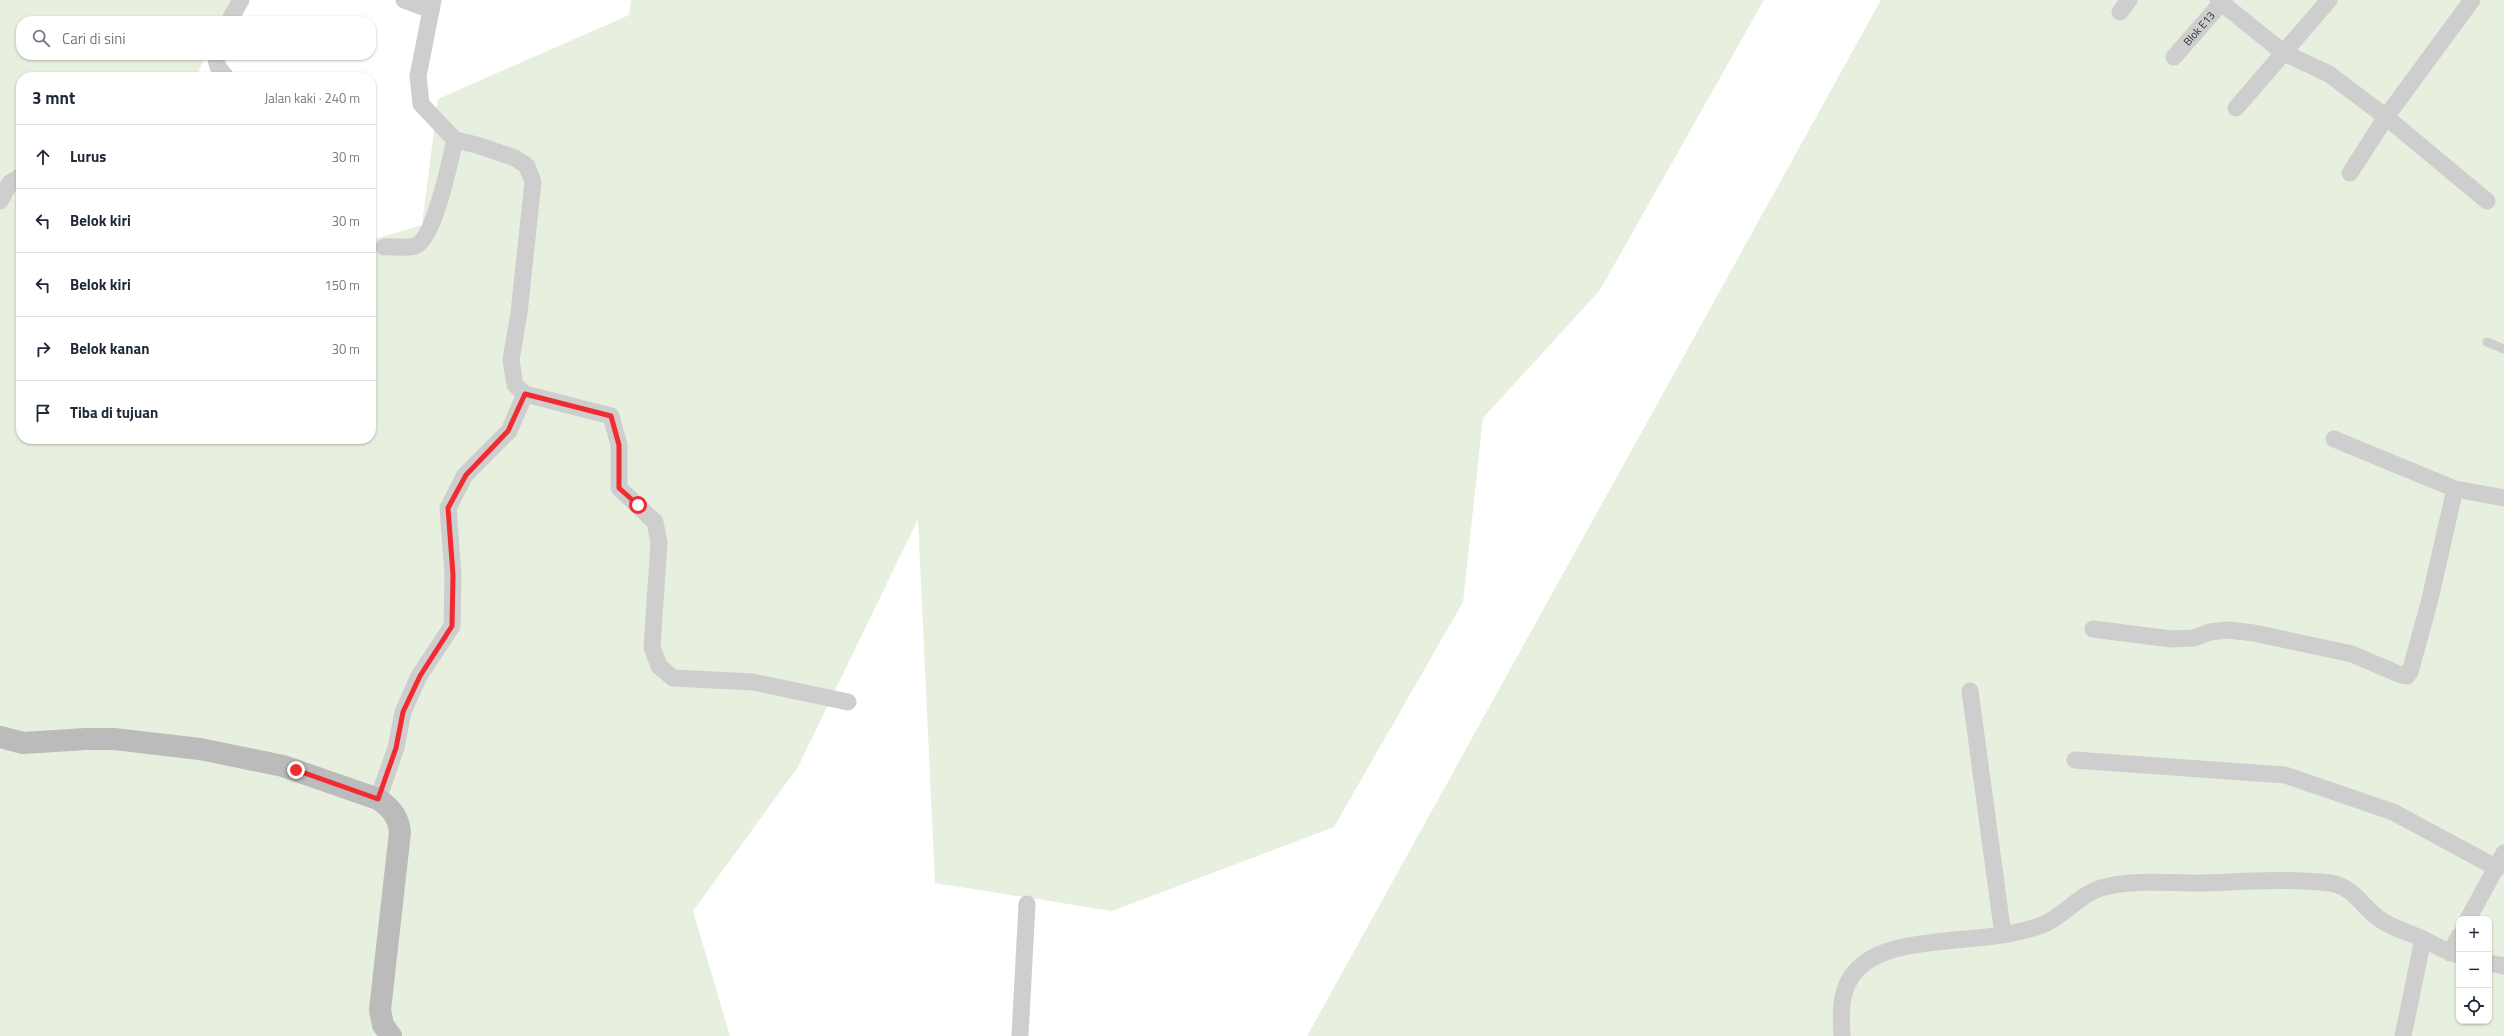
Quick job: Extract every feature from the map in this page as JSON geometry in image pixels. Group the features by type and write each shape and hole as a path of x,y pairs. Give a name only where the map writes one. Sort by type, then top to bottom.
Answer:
{"street":[{"path":"232,16 241,0"},
{"path":"404,0 432,5 418,76 421,104 454,140 477,145 515,158 527,166 533,182 519,313 511,360 515,385 525,394 611,416 619,445 619,488 655,522 659,543 652,647 659,666 673,678 753,682 848,702"},
{"path":"2236,108 2329,0"},
{"path":"2350,173 2386,117 2472,0"},
{"path":"2221,1 2284,53 2329,74 2386,117 2487,201"},
{"name":"Blok E13","path":"2174,56 2221,1"},
{"path":"216,60 218,68 222,72"},
{"path":"384,246 415,246 426,239 433,223 454,140"},
{"path":"0,201 10,183 16,179"},
{"path":"378,799 396,748 403,712 420,676 452,626 453,575 448,508 466,475 508,431 525,394"},
{"path":"2334,439 2455,489 2504,498"},
{"path":"2093,629 2171,639 2194,638 2210,632 2228,630 2254,633 2345,652 2401,675 2407,676 2410,672 2429,603 2455,489"},
{"path":"1970,691 2003,935"},
{"path":"0,737 23,743 86,739 114,739 200,749 282,766 378,799 396,815 400,832 380,1010 385,1032"},
{"path":"2075,760 2285,775 2392,812 2501,861 2470,916"},
{"path":"1842,1036 1841,1004 1845,988 1853,974 1866,962 1885,952 2003,935 2035,928 2050,921 2079,899 2102,888 2139,883 2267,881 2329,883 2342,886 2354,893 2382,921 2454,954"},
{"path":"1020,1036 1027,904"},
{"path":"2403,1036 2423,939"},
{"path":"2492,963 2504,966"}],"lane":[{"path":"2487,342 2504,349"}],"green space":[{"path":"0,0 249,0 236,16 16,16 16,60 204,60 198,72 16,72 16,444 376,444 376,239 422,225 438,99 629,15 631,0 1764,0 1600,290 1483,418 1463,602 1334,827 1112,911 935,883 918,519 798,767 693,911 730,1036 0,1036"},
{"path":"1881,0 2504,0 2504,1036 1307,1036"}],"route":[{"path":"296,770 378,799 396,748 403,712 420,676 452,626 453,575 448,508 466,475 508,431 525,394 611,416 619,445 619,488 638,505"}]}
